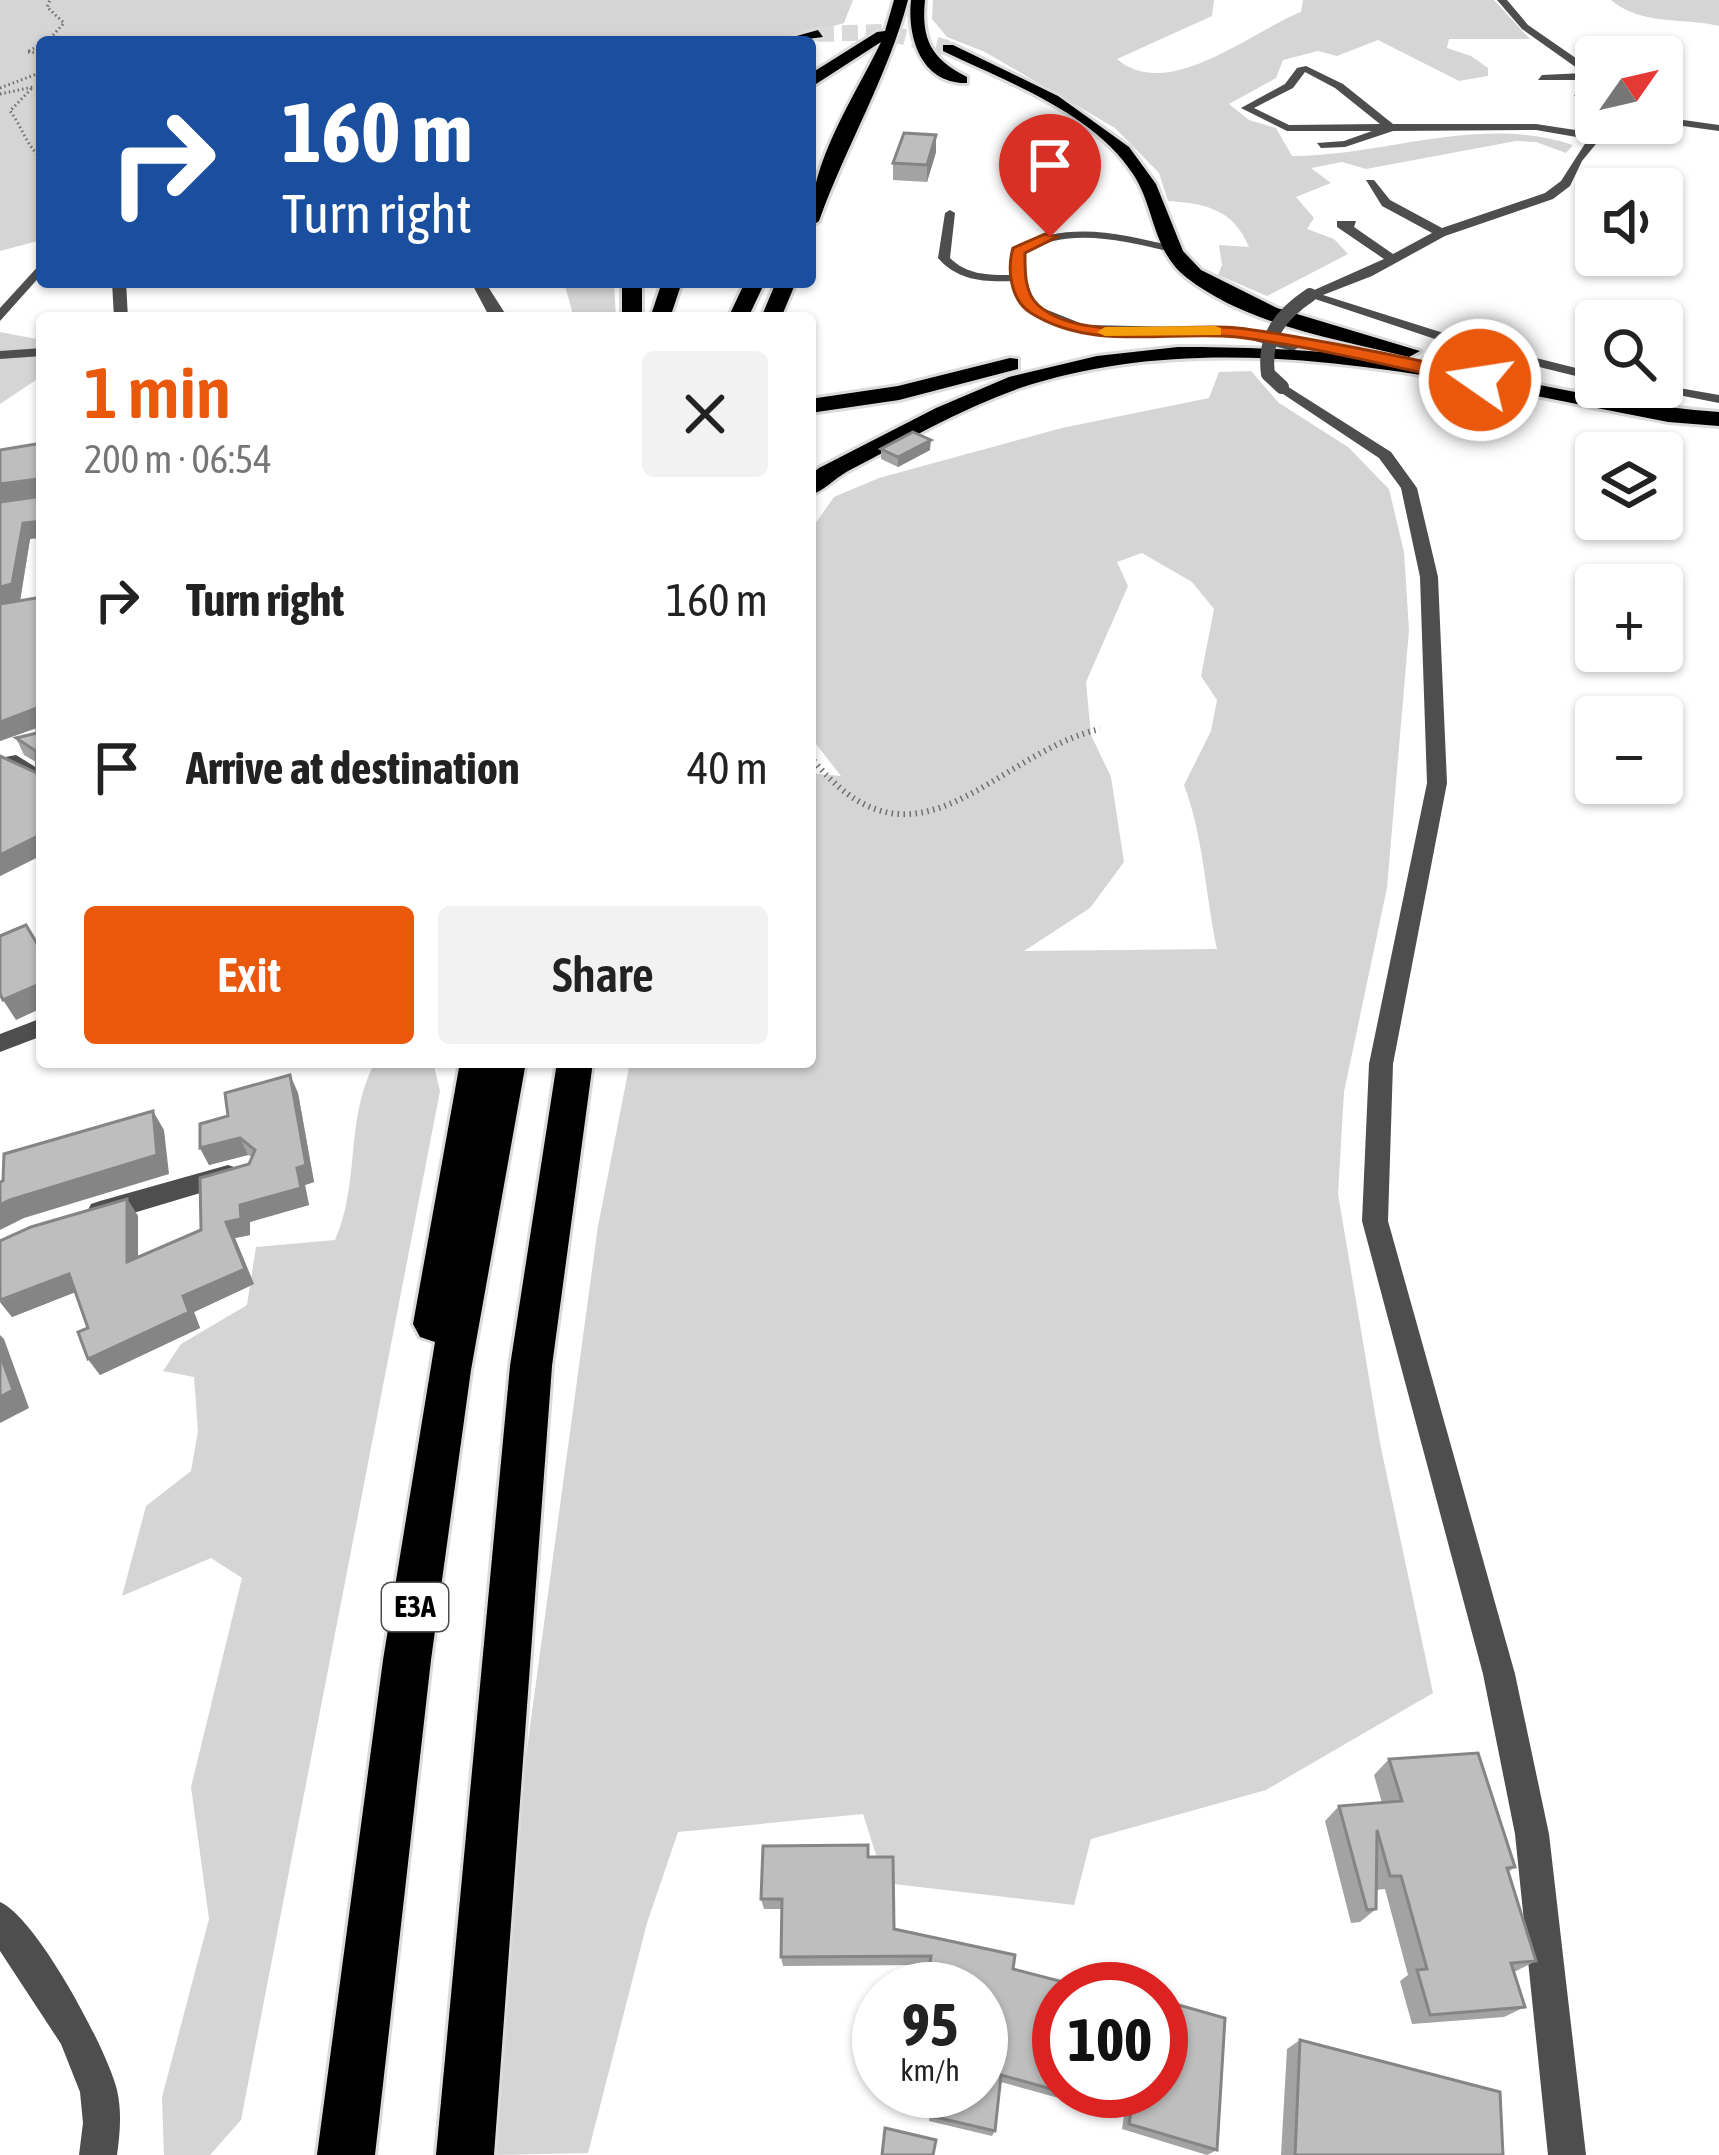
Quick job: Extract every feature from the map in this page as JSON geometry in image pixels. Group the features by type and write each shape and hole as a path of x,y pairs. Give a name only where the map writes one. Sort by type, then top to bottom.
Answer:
{"highway":[{"path":"918,0 914,32 924,54 938,68 981,89"},
{"path":"850,81 899,8"},
{"path":"816,207 899,8"},
{"path":"811,36 818,34"},
{"path":"816,77 882,35"},
{"path":"948,48 1061,106 1137,166 1151,190 1166,241"},
{"path":"1107,165 1138,189 1166,241 1214,285 1300,319 1514,378 1719,419"},
{"path":"816,405 883,397 1075,351 1161,343 1293,346 1394,360 1523,390"},
{"path":"816,483 981,396 1114,359 1219,352 1334,359 1668,415 1719,419"},
{"path":"357,2043 407,1500 477,1068"},
{"name":"E3A","path":"346,2155 357,2043 450,1370 507,1068"},
{"path":"465,2155 531,1366 575,1072"}],"street":[{"path":"1502,0 1525,27 1575,62"},
{"path":"1391,128 1339,86 1306,69 1289,86 1246,108 1286,128 1391,128 1473,122 1575,134"},
{"path":"1542,78 1575,77"},
{"path":"1683,123 1719,128"},
{"path":"1322,145 1345,144 1391,128"},
{"path":"1567,2155 1532,1834 1499,1674 1375,1221 1382,1064 1437,783 1429,577 1409,488 1385,455 1268,374 1266,343 1292,306 1310,295 1393,260 1442,233 1550,196 1566,183 1590,144"},
{"path":"1370,183 1386,203 1442,233"},
{"path":"1352,224 1341,224 1393,260"},
{"path":"0,317 36,280"},
{"path":"1310,295 1467,345 1575,372"},
{"path":"0,355 36,352"},
{"path":"1683,393 1719,399"},
{"path":"0,749 36,742"},
{"path":"0,764 16,761 36,776"},
{"path":"0,1043 36,1029"},
{"path":"78,1218 247,1169"},
{"path":"0,1920 96,2073 104,2135 98,2155"}],"lane":[{"path":"950,213 944,258 952,269 982,278 1017,278"},
{"path":"1166,241 1050,237 1018,251 1017,278 1030,307 1083,329 1236,332 1293,346"}],"path":[{"path":"50,0 47,7 64,23 51,36"},
{"path":"0,91 36,75"},
{"path":"0,91 33,87 10,111 26,130 36,154"},
{"path":"816,764 852,802 869,810 914,812 967,799 1066,738 1100,729"}],"shaded area":[{"path":"0,0 853,0 844,23 797,36 36,36 36,242 0,251"},
{"path":"933,0 1214,0 1212,16 1117,59 1137,70 1160,73 1234,47 1301,12 1303,0 1494,0 1530,39 1449,39 1447,48 1471,56 1488,68 1488,76 1459,81 1378,40 1337,56 1318,51 1283,60 1276,78 1229,104 1249,120 1276,128 1292,156 1467,135 1538,137 1573,145 1566,153 1536,142 1516,141 1366,169 1342,162 1311,168 1331,183 1296,197 1314,218 1307,229 1334,239 1348,254 1267,296 1218,275 1222,265 1219,245 1249,247 1235,224 1207,207 1168,201 1159,173 1115,128 985,52 947,37 932,19"},
{"path":"1611,0 1719,0 1719,26 1636,14"},
{"path":"566,288 614,288 616,312 572,312"},
{"path":"0,332 36,339 36,380 0,404"},
{"path":"1251,371 1279,403 1348,447 1389,489 1404,552 1409,630 1387,888 1344,1092 1338,1194 1380,1443 1433,1693 1266,1790 1091,1839 1074,1905 885,1883 863,1814 678,1832 647,1923 588,2153 492,2155 504,1918 598,1226 629,1068 816,1068 816,774 841,776 816,744 816,522 834,497 879,478 1062,428 1209,398 1219,372","holes":["1142,553 1192,582 1214,609 1201,676 1217,700 1211,731 1184,785 1200,845 1217,949 1024,951 1090,908 1124,862 1111,777 1091,735 1086,682 1128,586 1117,562"]},
{"path":"372,1068 434,1068 440,1091 241,2120 210,2155 164,2155 162,2097 209,1919 191,1787 242,1578 211,1558 122,1596 146,1506 191,1471 198,1431 194,1377 163,1371 181,1344 247,1305 256,1247 335,1240 348,1196 365,1084"}],"building":[{"path":"904,133 936,135 927,165 893,163"},
{"path":"913,432 931,440 898,457 881,449"},
{"path":"36,444 36,479 0,484 0,450"},
{"path":"36,497 36,522 23,523 12,584 0,587 0,502"},
{"path":"36,598 36,708 0,722 0,604"},
{"path":"36,733 36,751 16,738"},
{"path":"0,756 36,773 36,837 0,855"},
{"path":"26,925 36,942 36,986 3,1000 0,994 0,936"},
{"path":"290,1075 306,1165 297,1168 301,1188 240,1205 241,1219 226,1222 245,1269 183,1296 189,1312 88,1359 78,1332 88,1328 69,1274 0,1300 0,1241 31,1227 127,1199 127,1262 201,1230 200,1178 249,1164 255,1150 240,1138 200,1148 200,1124 228,1116 225,1093"},
{"path":"153,1111 157,1155 0,1205 4,1154"},
{"path":"0,1354 13,1390 0,1397"},
{"path":"1478,1753 1515,1867 1507,1868 1536,1961 1511,1963 1525,2007 1430,2015 1417,1970 1427,1969 1401,1876 1390,1876 1377,1830 1376,1909 1367,1910 1339,1806 1402,1801 1389,1759"},
{"path":"868,1845 868,1857 893,1857 894,1929 1015,1955 1013,1969 1032,1974 1032,2084 1008,2077 1008,1962 930,1962 931,1956 781,1957 782,1899 761,1899 763,1846"},
{"path":"1188,2008 1225,2018 1217,2150 1129,2124 1130,2118 1188,2118"},
{"path":"1300,2040 1500,2092 1503,2155 1295,2155"},
{"path":"940,2118 996,2118 995,2131"},
{"path":"885,2128 936,2140 933,2155 882,2155"}],"tunnel":[{"path":"818,34 884,32 948,48"}],"slow traffic":[{"path":"1105,332 1215,331"}],"route":[{"path":"1050,237 1027,244 1015,260 1030,307 1059,322 1109,332 1236,332 1480,380"}]}
